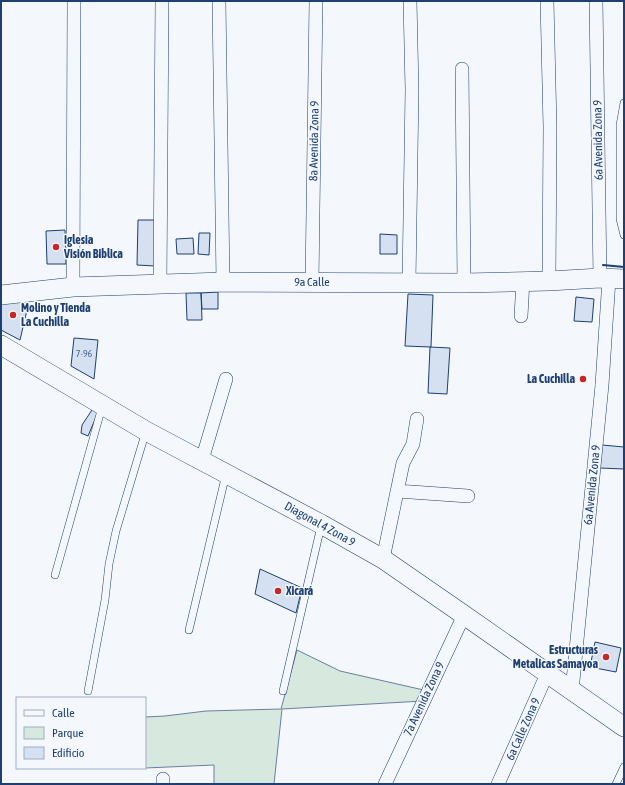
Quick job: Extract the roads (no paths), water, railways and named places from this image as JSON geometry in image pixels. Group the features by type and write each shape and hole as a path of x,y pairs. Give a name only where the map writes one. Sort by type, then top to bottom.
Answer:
{"main road":[{"name":"9a Calle","path":"1,296 73,287 223,282 464,283 611,279"},
{"name":"Diagonal 4 Zona 9","path":"1,345 146,430 383,559 464,614 624,728"}],"street":[{"path":"73,287 74,1"},
{"path":"160,285 162,1"},
{"path":"219,1 223,282"},
{"name":"8a Avenida Zona 9","path":"312,282 316,1"},
{"path":"409,282 412,90 410,1"},
{"path":"547,1 550,127 549,281"},
{"name":"6a Avenida Zona 9","path":"572,691 611,279 596,1"},
{"path":"462,69 464,283"},
{"path":"521,316 523,281"},
{"path":"202,460 226,379"},
{"path":"383,559 403,463 413,444 417,419"},
{"path":"398,491 468,496"},
{"name":"7a Avenida Zona 9","path":"385,784 464,614"},
{"name":"6a Calle Zona 9","path":"498,784 547,674"}],"lane":[{"path":"624,103 620,125 620,219 624,235"},
{"path":"55,575 103,404"},
{"path":"88,691 105,600 109,564 146,430"},
{"path":"189,630 226,474"},
{"path":"283,691 321,524"},
{"path":"616,784 624,767"}],"place":[{"name":"Iglesia Visión Biblica","path":"56,247"},
{"name":"Molino y Tienda La Cuchilla","path":"13,315"},
{"name":"La Cuchilla","path":"583,379"},
{"name":"Xicará","path":"278,591"},
{"name":"Estructuras Metalicas Samayoa","path":"606,657"}]}
